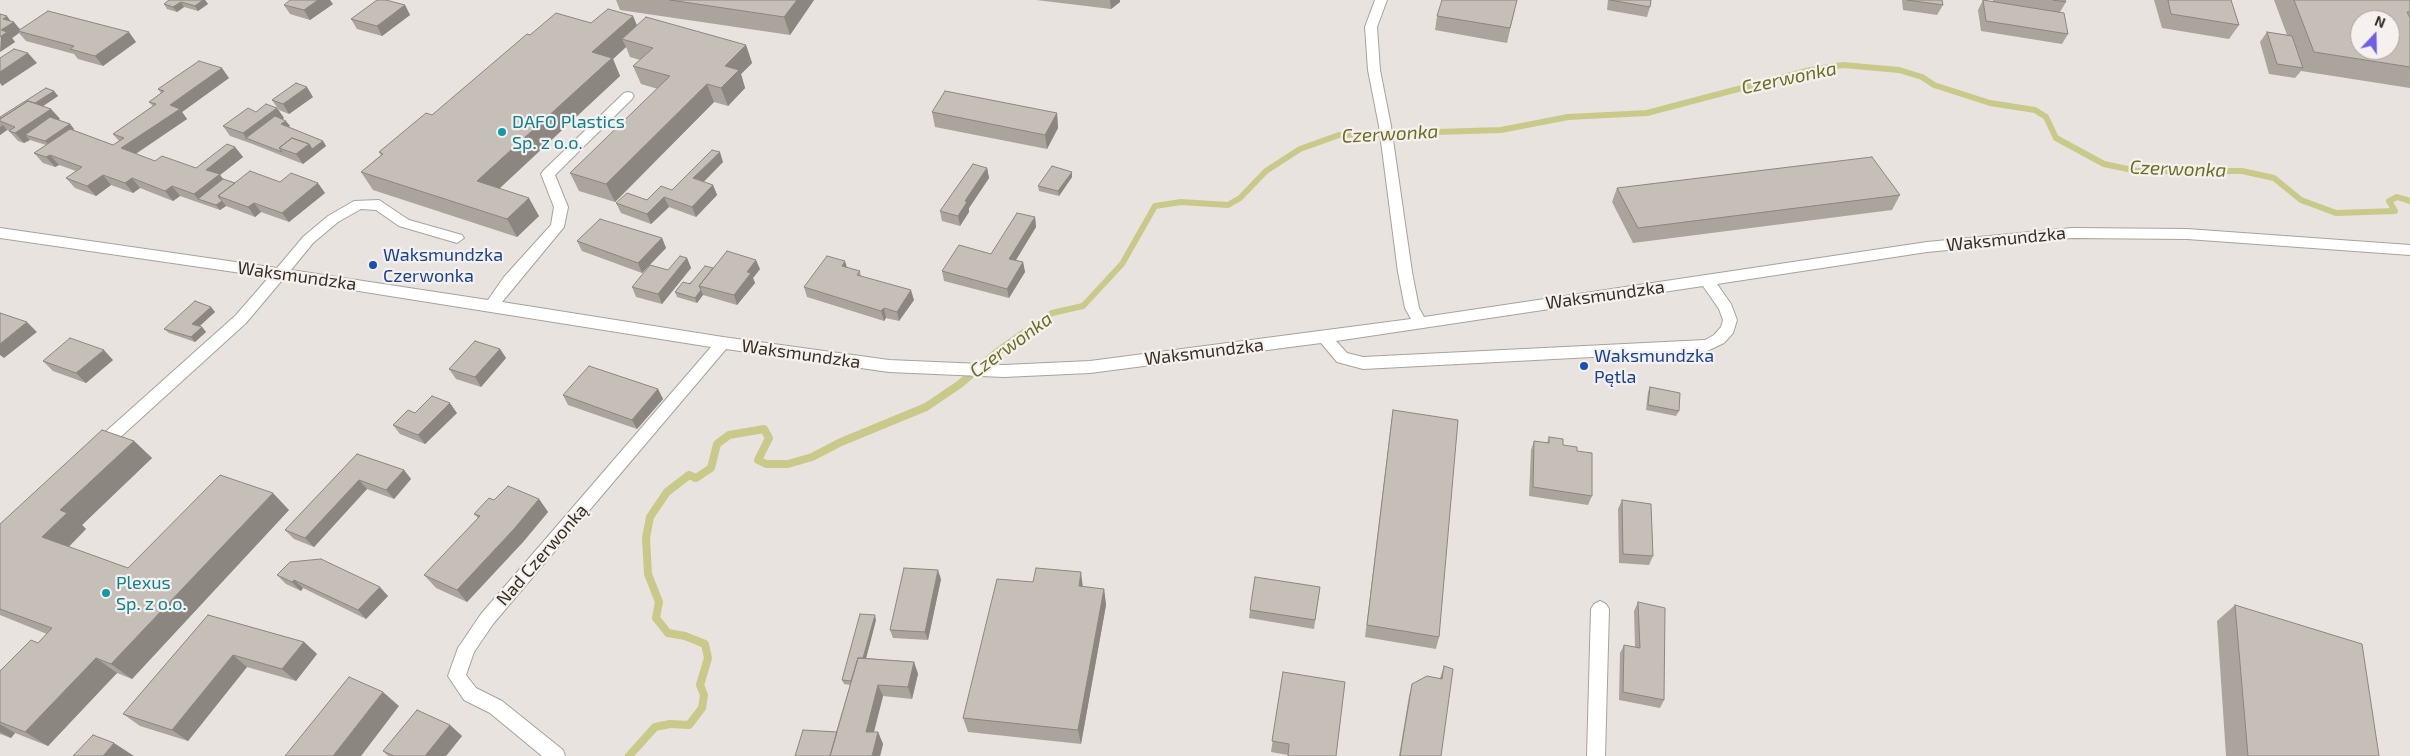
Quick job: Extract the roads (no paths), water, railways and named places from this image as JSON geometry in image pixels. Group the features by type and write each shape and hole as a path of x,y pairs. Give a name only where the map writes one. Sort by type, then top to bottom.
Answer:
{"street":[{"path":"1381,0 1371,27 1374,70 1405,272 1412,308 1420,322"},
{"path":"492,306 509,281 556,227 561,206 548,174 628,96"},
{"path":"88,457 241,319 308,240 333,219 359,204 379,205 404,223 457,238"},
{"name":"Waksmundzka","path":"0,233 280,273 723,343 889,366 1004,371 1090,367 1324,337 1936,246 2072,232 2187,234 2410,250"},
{"path":"1324,337 1342,358 1363,363 1707,344 1720,338 1728,329 1730,320 1726,308 1707,280"},
{"name":"Nad Czerwonką","path":"556,756 496,707 470,694 457,676 467,648 487,619 723,343"},
{"path":"1596,756 1600,609"}],"waterway":[{"name":"Czerwonka","path":"1022,334 1052,313 1083,306 1122,264 1155,206 1181,202 1228,205 1240,198 1266,171 1300,149 1339,135 1501,130 1568,117 1647,113 1810,70 1843,65 1899,70 1922,77 1934,85 1990,103 2035,110 2046,117 2056,138 2104,164 2137,171 2242,171 2274,178 2301,200 2336,213 2395,211 2389,201 2397,197 2410,201"},
{"name":"Czerwonka","path":"629,756 655,727 670,724 689,725 702,708 704,695 700,685 708,658 705,644 685,636 668,633 656,618 659,602 648,574 646,538 650,517 667,492 689,475 696,478 711,468 717,444 729,435 764,429 769,438 758,460 766,464 788,464 812,457 841,442 926,407 960,384 996,353 1024,333"}],"place":[{"name":"DAFO Plastics Sp. z o.o.","path":"502,132"},
{"name":"Waksmundzka Czerwonka","path":"373,265"},
{"name":"Waksmundzka Pętla","path":"1584,366"},
{"name":"Plexus Sp. z o.o.","path":"106,593"}]}
